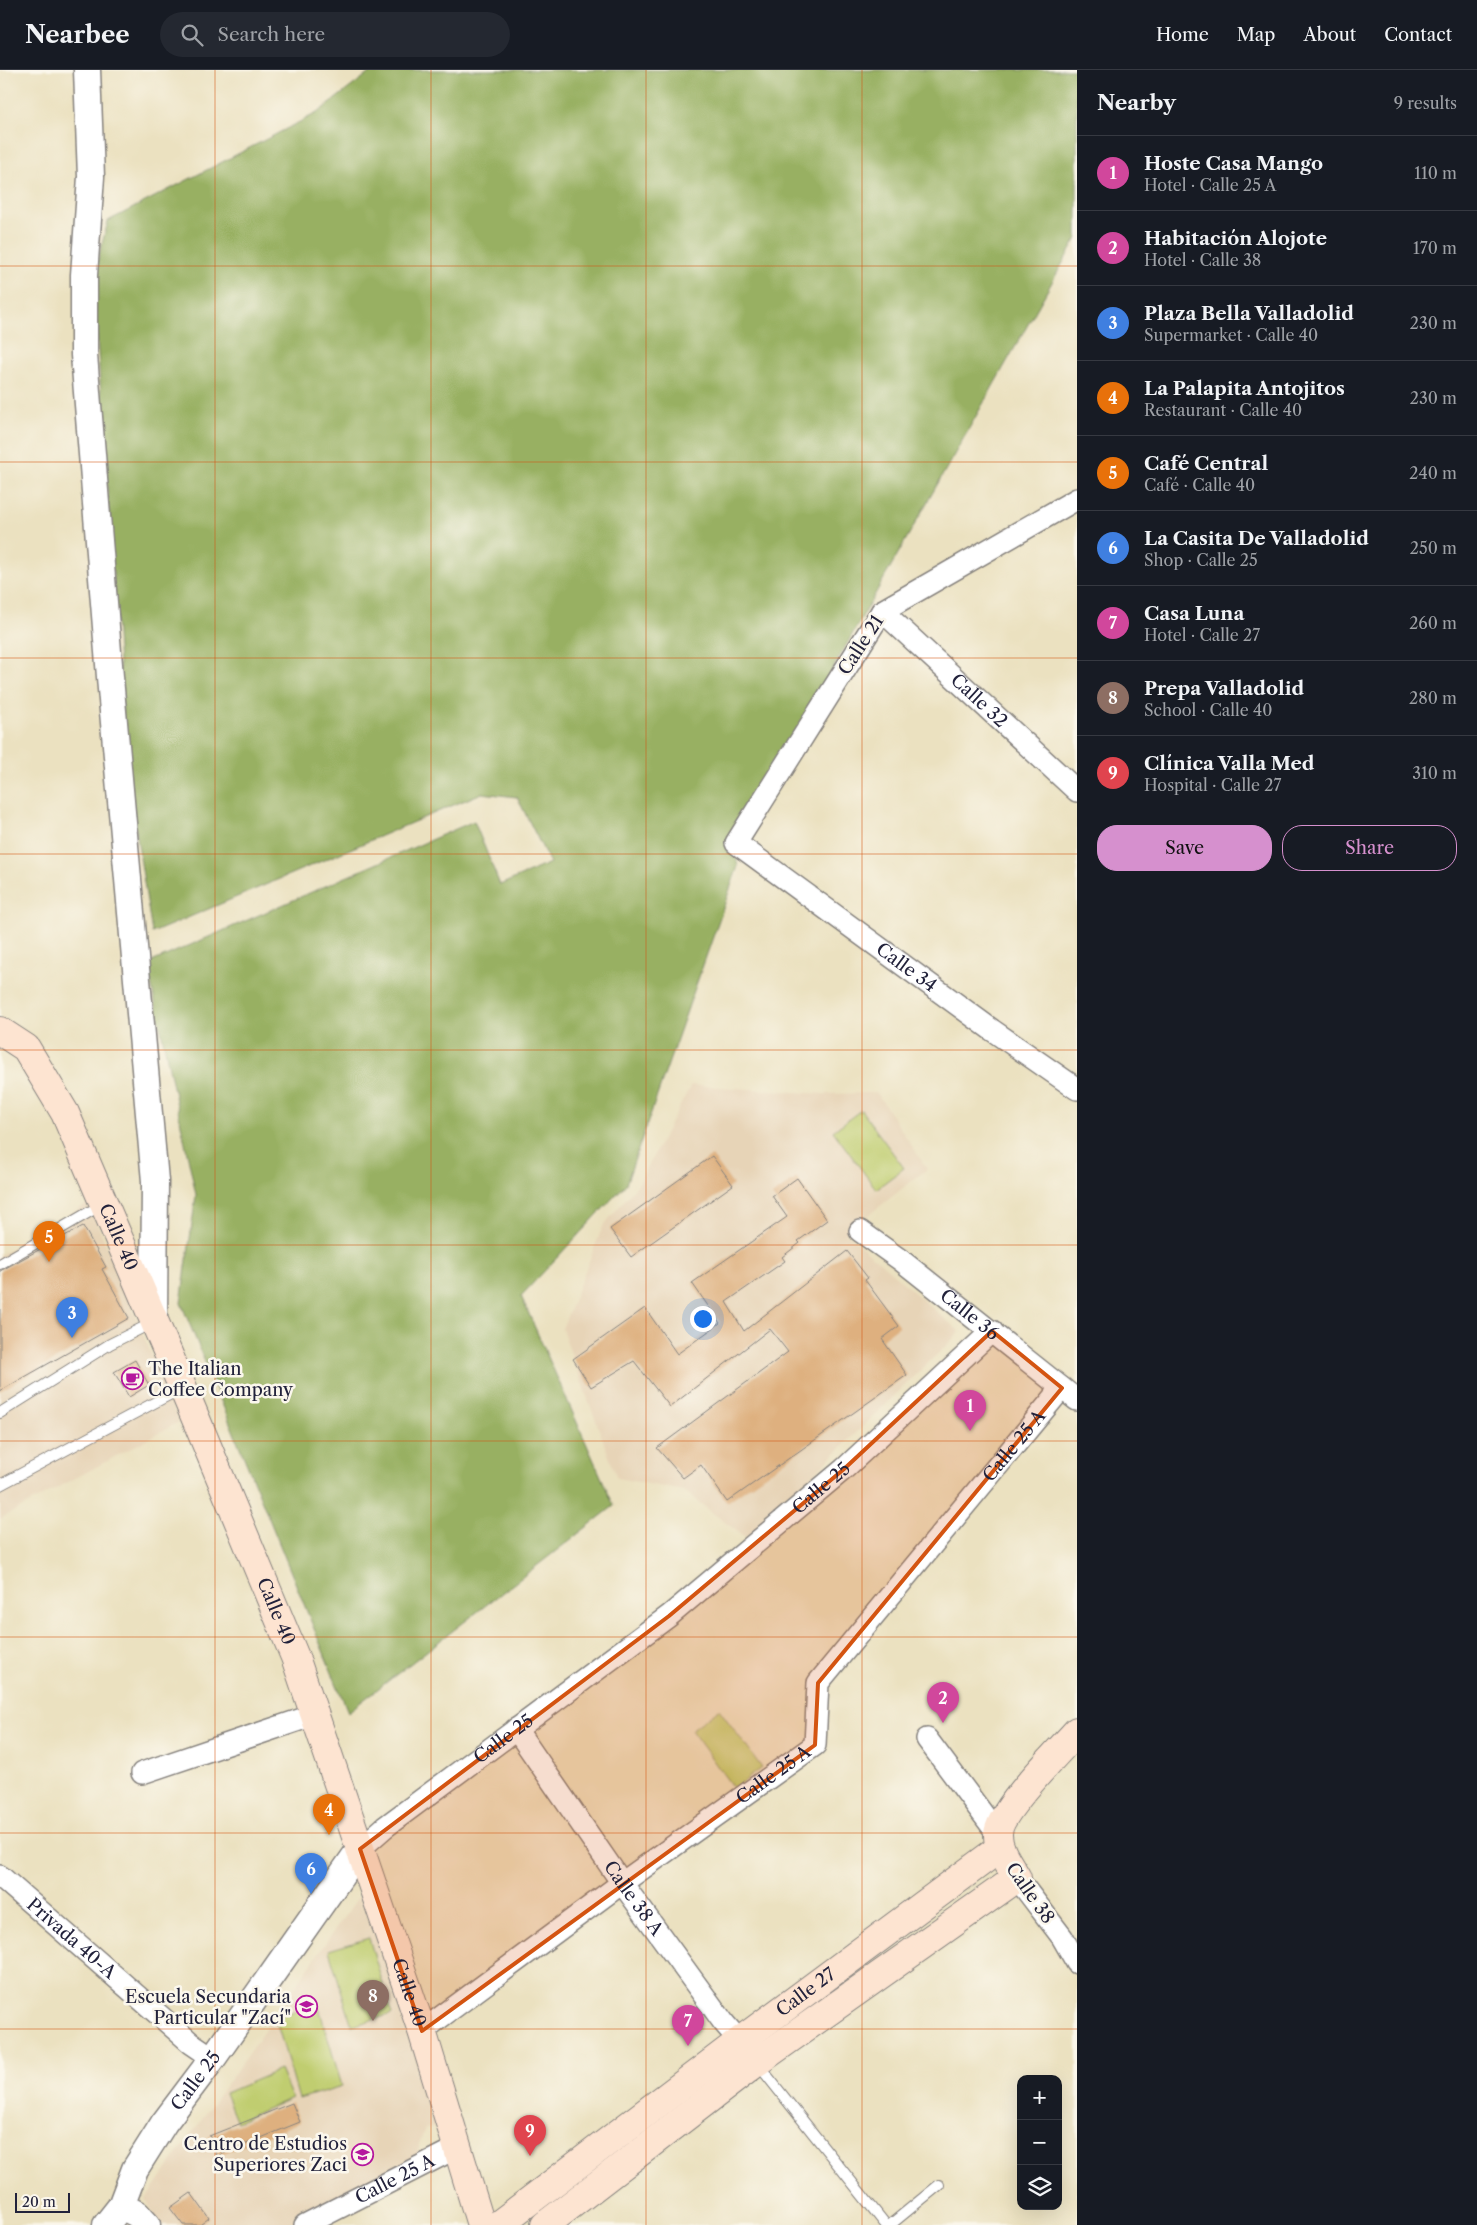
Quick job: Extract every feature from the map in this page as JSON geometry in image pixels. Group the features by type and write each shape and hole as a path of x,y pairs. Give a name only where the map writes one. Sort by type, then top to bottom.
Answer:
{"main road":[{"name":"Calle 40","path":"0,1031 26,1048 65,1113 183,1388 295,1657 422,2031 481,2225"},
{"name":"Calle 27","path":"498,2225 999,1841 1016,1799 1077,1731"},
{"name":"Calle 38","path":"999,1841 1017,1878"},
{"name":"Calle 27","path":"545,2225 757,2062 1017,1878"}],"street":[{"path":"91,75 91,177 84,275 84,355 111,689 155,1181 154,1322"},
{"name":"Calle 21","path":"736,843 882,611 1077,499"},
{"name":"Calle 32","path":"882,611 1077,791"},
{"name":"Calle 34","path":"736,843 992,1030 1077,1089"},
{"name":"Calle 36","path":"860,1232 902,1261 1070,1394"},
{"name":"Calle 25","path":"114,2216 140,2162 164,2123 213,2058 360,1849 385,1827 685,1603 844,1469 992,1331"},
{"name":"Calle 25 A","path":"422,2031 622,1882 815,1745 818,1683 1070,1394"},
{"path":"142,1773 314,1715"},
{"name":"Calle 38 A","path":"516,1729 622,1882 724,2023 757,2062"},
{"name":"Calle 38","path":"927,1739 999,1841"},
{"name":"Privada 40-A","path":"0,1876 192,2043 213,2058"},
{"name":"Calle 38","path":"1017,1878 1062,1937 1077,1963"},
{"name":"Calle 25 A","path":"305,2225 458,2147"},
{"path":"114,2216 137,2214 146,2225"}],"lane":[{"path":"0,1264 104,1204"},
{"path":"0,1413 110,1344 154,1322"},
{"path":"0,1485 183,1388"},
{"path":"757,2062 886,2225"},
{"path":"890,2225 938,2186"}],"highlighted area":[{"path":"992,1331 1062,1388 818,1683 815,1745 422,2031 360,1849 669,1616 844,1469"}],"shaded area":[{"path":"691,1085 824,1094 877,1093 927,1169 846,1233 960,1332 747,1539 684,1491 617,1478 562,1329 603,1226 639,1183"},
{"path":"89,1203 179,1422 0,1519 0,1255"},
{"path":"363,1890 446,2123 425,2129 419,2144 418,2156 291,2225 159,2225 146,2199"}],"green space":[{"path":"373,70 1077,70 1077,238 734,843 738,866 626,1184 521,1296 614,1506 348,1712 181,1303 196,1195 147,964 474,821 500,885 550,863 517,797 482,793 152,933 126,768 93,278 108,221 317,113"},
{"path":"861,1110 904,1168 876,1189 833,1131"},
{"path":"719,1709 762,1768 734,1789 691,1730"},
{"path":"369,1938 392,2014 352,2026 329,1950"},
{"path":"318,2004 342,2086 299,2099 275,2017"},
{"path":"280,2070 292,2098 237,2122 225,2093"}],"building":[{"path":"712,1156 733,1185 631,1257 610,1229"},
{"path":"797,1178 827,1220 798,1241 800,1243 782,1257 785,1261 726,1302 744,1331 847,1251 868,1278 865,1280 899,1326 882,1339 907,1375 727,1502 701,1465 683,1478 657,1448 788,1352 770,1329 670,1407 634,1361 591,1387 573,1359 645,1308 677,1354 720,1323 692,1283 787,1217 772,1196"},
{"path":"83,1226 106,1267 102,1269 129,1318 0,1391 0,1271"},
{"name":"The Italian Coffee Company","path":"135,1360 149,1385 129,1397 114,1372"},
{"path":"292,2103 300,2122 217,2156 209,2136"},
{"path":"191,2193 209,2218 200,2225 183,2225 170,2208"}],"place":[{"name":"Café Central","path":"49,1262"},
{"name":"Plaza Bella Valladolid","path":"72,1338"},
{"name":"The Italian Coffee Company","path":"132,1379"},
{"name":"Hoste Casa Mango","path":"970,1431"},
{"name":"Habitación Alojote","path":"943,1723"},
{"name":"La Palapita Antojitos","path":"329,1835"},
{"name":"La Casita De Valladolid","path":"311,1894"},
{"name":"Escuela Secundaria Particular \"Zací\"","path":"307,2007"},
{"name":"Prepa Valladolid","path":"373,2021"},
{"name":"Casa Luna","path":"688,2046"},
{"name":"Centro de Estudios Superiores Zaci","path":"363,2154"},
{"name":"Clínica Valla Med","path":"530,2156"}]}
